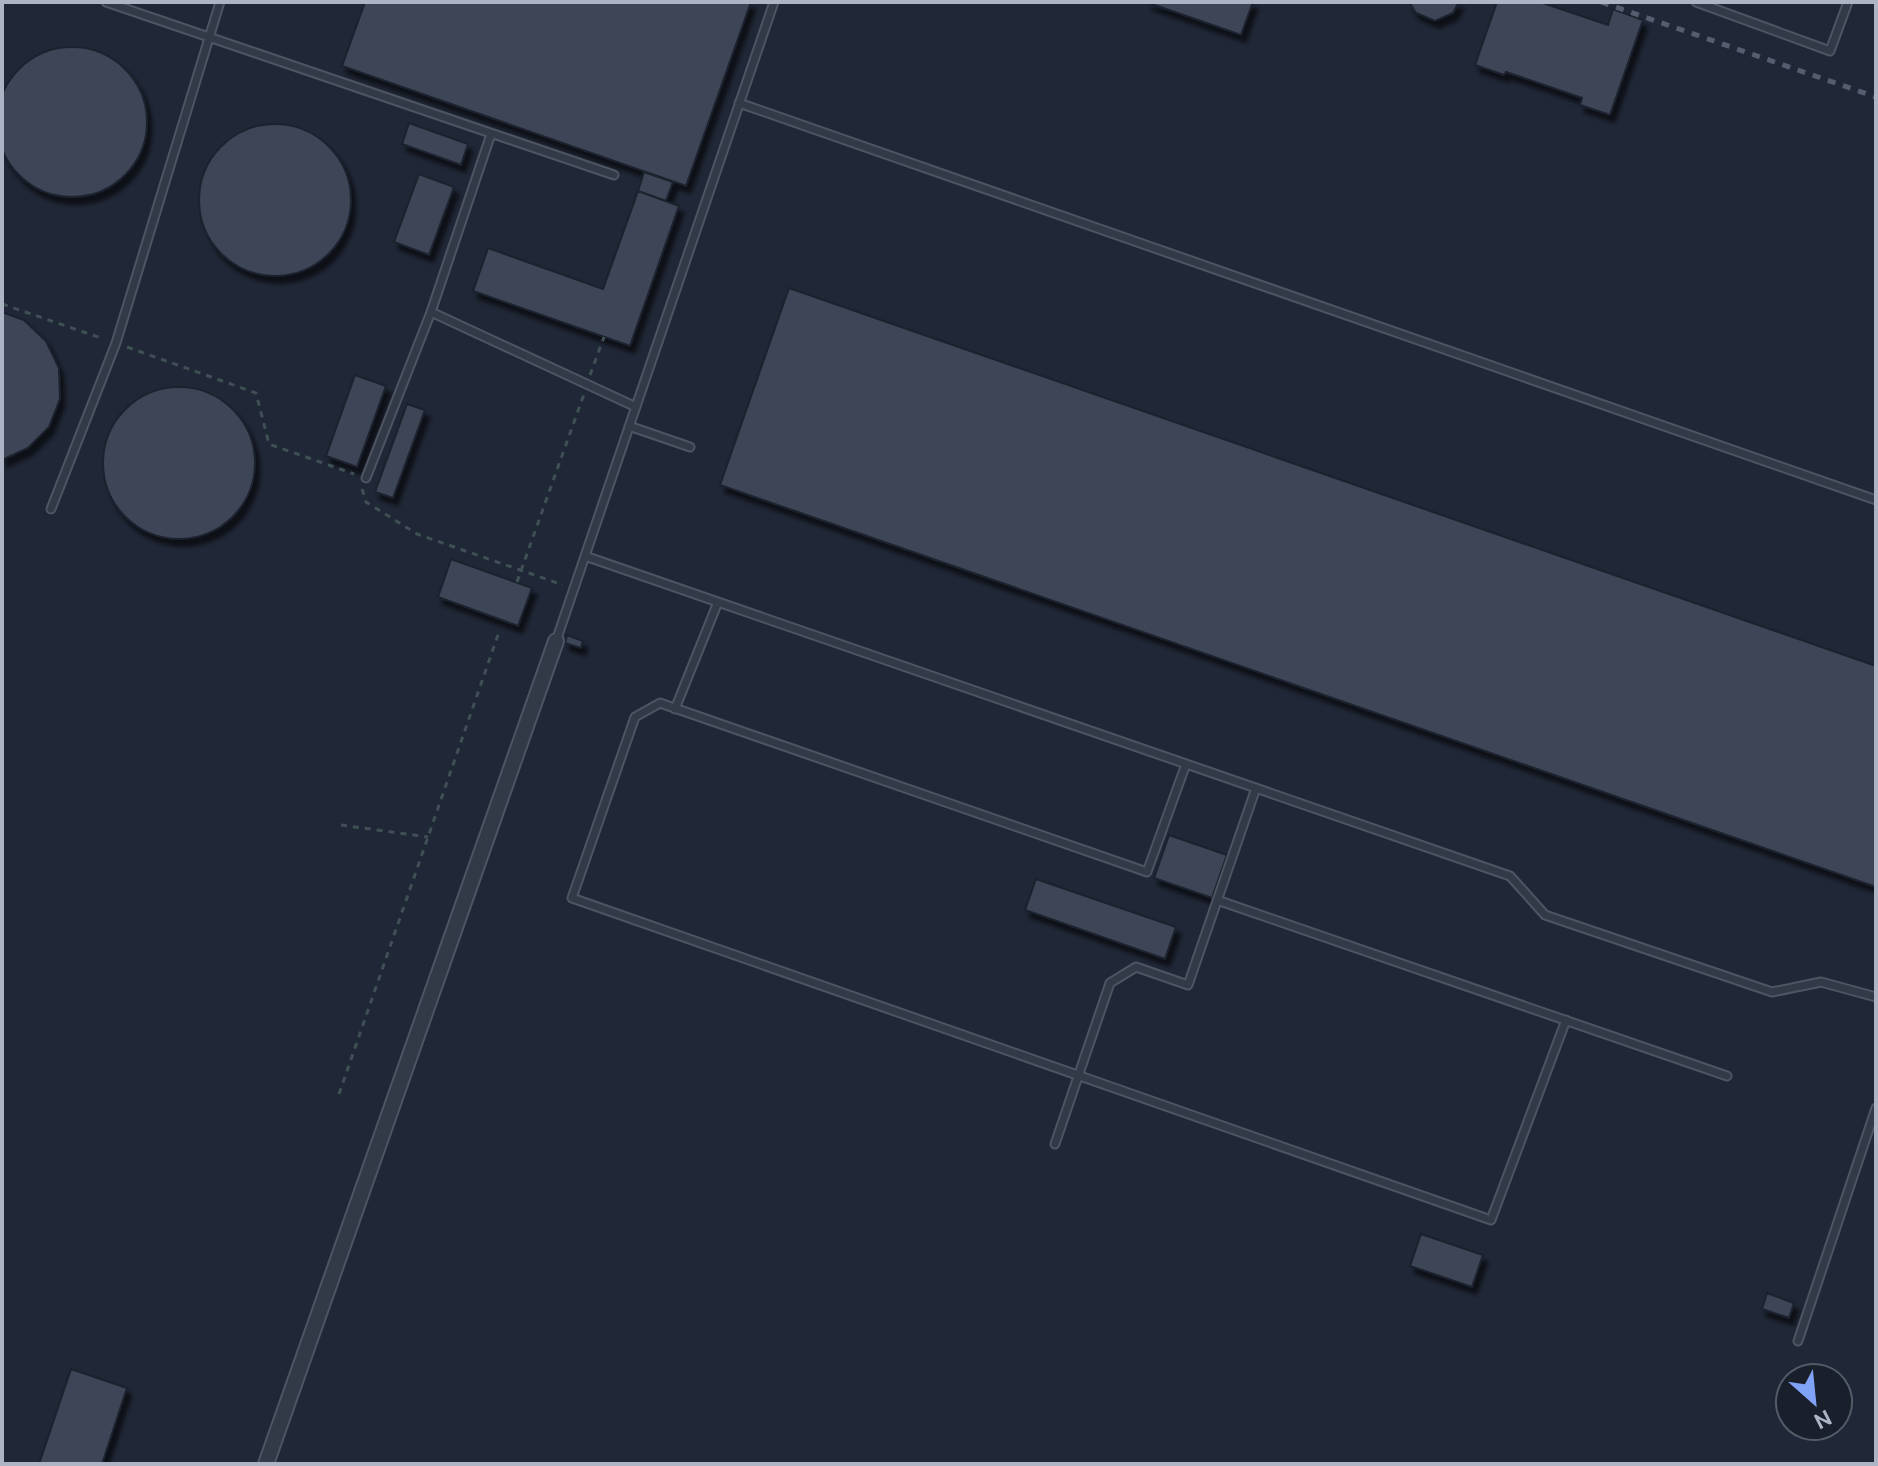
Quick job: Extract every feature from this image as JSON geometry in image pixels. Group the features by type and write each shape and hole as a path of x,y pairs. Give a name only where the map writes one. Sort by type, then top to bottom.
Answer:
{"street":[{"path":"266,1464 556,641"}],"lane":[{"path":"106,2 614,175"},
{"path":"51,509 116,343 220,2"},
{"path":"556,641 774,2"},
{"path":"1696,2 1830,51 1848,2"},
{"path":"739,103 1876,500"},
{"path":"366,478 431,312 491,134"},
{"path":"431,312 636,407"},
{"path":"629,426 690,447"},
{"path":"585,556 1510,876 1545,915 1772,992 1821,982 1876,997"},
{"path":"675,709 718,602"},
{"path":"1186,764 1147,872 660,703 635,717 572,898 1491,1220 1566,1020"},
{"path":"1055,1144 1110,983 1136,967 1188,985 1256,788"},
{"path":"1217,900 1727,1076"},
{"path":"1798,1341 1872,1130 1876,1108"}],"path":[{"path":"2,304 256,393 269,444 366,478 362,491 366,502 417,534 574,588"},
{"path":"517,582 604,337"},
{"path":"339,1094 499,632"},
{"path":"341,825 428,837"}],"building":[{"path":"365,2 751,2 686,186 342,66"},
{"path":"1146,2 1253,2 1241,35"},
{"path":"1409,2 1459,2 1453,13 1435,21 1416,13"},
{"path":"1497,2 1540,2 1608,25 1613,9 1643,20 1610,115 1580,105 1582,98 1506,72 1504,75 1475,65"},
{"path":"72,47 101,52 125,69 142,93 147,122 142,151 125,175 101,192 72,197 43,192 19,175 2,151 -3,122 2,93 19,69 43,52"},
{"path":"409,123 468,144 461,165 402,144"},
{"path":"275,124 304,130 329,146 345,171 351,200 345,229 329,254 304,270 275,276 246,270 221,254 205,229 199,200 205,171 221,146 246,130"},
{"path":"644,172 673,182 666,201 638,191"},
{"path":"419,174 454,187 429,255 394,242"},
{"path":"638,191 679,206 630,346 473,291 488,248 603,289"},
{"path":"789,288 1876,666 1876,887 720,485"},
{"path":"2,312 24,320 46,341 59,368 60,399 49,427 28,448 2,460"},
{"path":"355,375 386,386 357,467 326,456"},
{"path":"179,387 208,393 233,409 249,434 255,463 249,492 233,517 208,533 179,539 150,533 125,517 109,492 103,463 109,434 125,409 150,393"},
{"path":"407,404 425,410 393,498 375,492"},
{"path":"451,559 532,588 518,626 438,597"},
{"path":"567,635 583,641 581,648 565,643"},
{"path":"1169,835 1227,855 1212,898 1154,878"},
{"path":"1036,879 1176,927 1165,959 1025,910"},
{"path":"1421,1234 1483,1255 1472,1287 1410,1266"},
{"path":"1767,1293 1794,1303 1789,1318 1762,1309"},
{"path":"71,1369 127,1388 102,1464 39,1464"}],"railway":[{"path":"1601,2 1876,97"}]}
